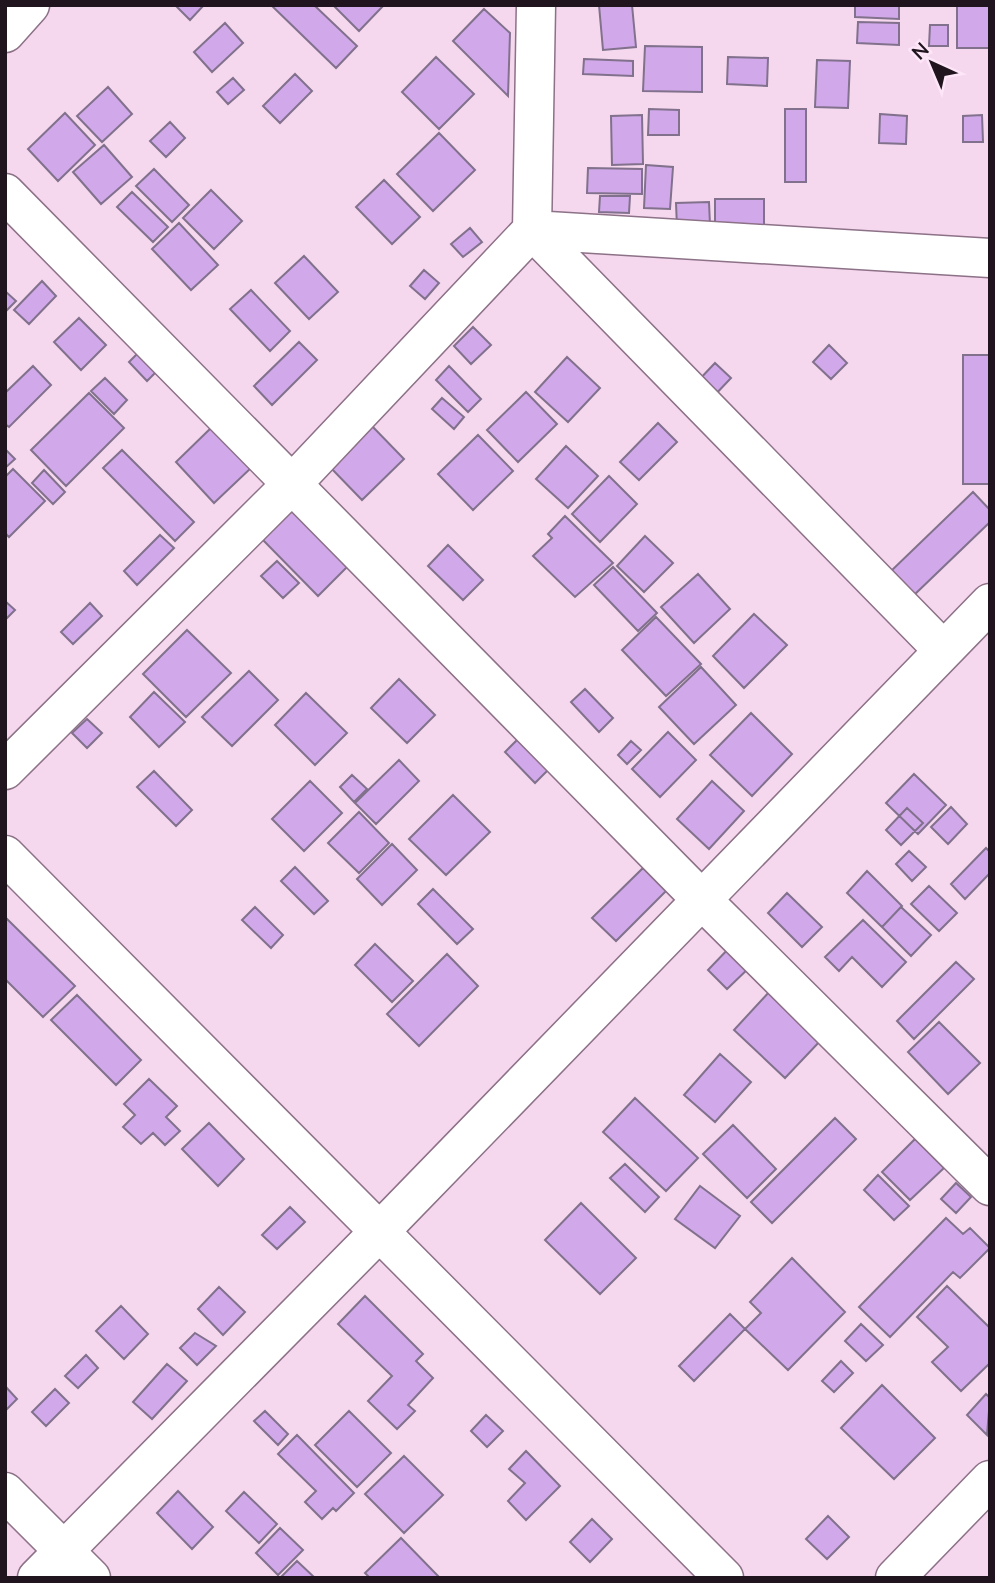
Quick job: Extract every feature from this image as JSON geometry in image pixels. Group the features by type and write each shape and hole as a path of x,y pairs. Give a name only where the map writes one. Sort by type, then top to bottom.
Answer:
{"street":[{"path":"5,33 30,5"},
{"path":"5,770 292,484 532,230 536,5"},
{"path":"5,193 702,900 990,1186"},
{"path":"532,230 990,258"},
{"path":"532,230 943,650"},
{"path":"37,1578 381,1230 990,603"},
{"path":"5,855 381,1230 724,1578"},
{"path":"895,1578 990,1480"},
{"path":"5,1492 91,1578"}],"building":[{"path":"175,5 204,5 190,20"},
{"path":"271,5 314,5 357,46 336,68"},
{"path":"333,5 384,5 359,31"},
{"path":"599,5 632,5 636,47 603,50"},
{"path":"855,5 899,5 899,19 855,17"},
{"path":"957,5 990,5 990,48 957,48"},
{"path":"484,9 510,33 508,96 453,41"},
{"path":"858,22 899,23 899,45 857,43"},
{"path":"225,23 243,43 212,72 194,52"},
{"path":"930,25 948,25 948,46 929,46"},
{"path":"645,46 702,47 702,92 643,91"},
{"path":"436,57 474,94 439,129 402,92"},
{"path":"728,57 768,58 767,86 727,84"},
{"path":"584,59 633,61 633,76 583,74"},
{"path":"817,60 850,61 848,108 815,107"},
{"path":"295,74 312,91 280,123 263,106"},
{"path":"233,78 244,90 228,104 217,92"},
{"path":"108,87 132,114 102,142 77,116"},
{"path":"649,109 679,110 679,135 648,135"},
{"path":"785,109 806,109 806,182 785,182"},
{"path":"65,113 95,145 58,181 28,149"},
{"path":"880,114 907,116 906,144 879,143"},
{"path":"642,115 643,164 612,165 611,116"},
{"path":"982,115 983,142 963,142 963,116"},
{"path":"170,122 185,138 166,157 150,141"},
{"path":"439,133 475,170 433,211 397,174"},
{"path":"104,145 132,177 101,204 73,172"},
{"path":"646,165 673,167 670,209 644,208"},
{"path":"588,168 642,169 642,194 587,193"},
{"path":"154,169 189,205 172,222 136,186"},
{"path":"384,180 420,217 392,244 356,207"},
{"path":"211,190 242,221 214,249 183,218"},
{"path":"132,192 168,227 153,242 117,207"},
{"path":"600,196 630,196 629,213 599,212"},
{"path":"715,199 764,199 764,226 715,225"},
{"path":"709,202 710,225 677,227 676,203"},
{"path":"179,223 218,265 191,290 152,249"},
{"path":"470,228 482,242 463,257 451,244"},
{"path":"304,256 338,292 309,319 275,283"},
{"path":"424,270 439,283 425,299 410,286"},
{"path":"42,281 56,296 29,324 14,310"},
{"path":"251,290 290,331 270,351 230,309"},
{"path":"5,291 16,301 5,312"},
{"path":"79,318 106,345 81,370 54,342"},
{"path":"473,327 491,345 471,364 454,346"},
{"path":"299,342 317,360 272,405 254,386"},
{"path":"829,345 847,363 831,379 813,362"},
{"path":"140,351 159,369 147,381 129,362"},
{"path":"963,355 990,355 990,484 963,484"},
{"path":"567,357 600,388 568,422 535,392"},
{"path":"715,363 731,378 712,398 696,383"},
{"path":"33,366 51,385 9,427 5,424 5,393"},
{"path":"449,366 481,399 468,412 436,380"},
{"path":"105,378 127,400 114,414 91,391"},
{"path":"526,392 557,424 518,462 487,430"},
{"path":"89,393 124,428 66,486 31,450"},
{"path":"442,398 464,417 454,429 432,409"},
{"path":"658,423 677,442 639,480 620,462"},
{"path":"371,425 404,459 362,500 329,466"},
{"path":"213,426 252,467 214,503 176,462"},
{"path":"478,435 513,471 473,510 438,474"},
{"path":"566,446 598,476 568,508 536,479"},
{"path":"5,449 15,459 5,468"},
{"path":"122,450 194,522 175,541 103,468"},
{"path":"13,469 45,501 9,537 5,533 5,477"},
{"path":"44,470 65,492 53,504 32,483"},
{"path":"609,476 637,504 600,542 572,514"},
{"path":"973,492 990,510 990,522 913,596 890,572"},
{"path":"294,504 352,562 318,596 261,538"},
{"path":"565,516 613,563 575,597 533,556 552,538 548,534"},
{"path":"160,535 174,548 137,585 124,571"},
{"path":"645,536 673,563 644,592 617,566"},
{"path":"448,545 483,580 463,600 428,566"},
{"path":"277,561 299,583 283,598 261,576"},
{"path":"613,567 657,613 638,631 594,585"},
{"path":"698,574 730,609 694,643 661,607"},
{"path":"5,601 15,610 5,620"},
{"path":"90,603 102,616 73,644 61,632"},
{"path":"754,614 787,645 744,688 713,656"},
{"path":"656,617 701,664 666,696 622,650"},
{"path":"187,630 231,673 186,717 143,674"},
{"path":"701,667 736,705 694,744 659,707"},
{"path":"249,671 278,700 232,746 202,717"},
{"path":"399,679 435,715 407,743 371,708"},
{"path":"585,689 613,718 599,732 571,702"},
{"path":"154,692 185,722 159,747 130,717"},
{"path":"306,693 347,733 315,765 275,725"},
{"path":"751,713 792,754 752,796 710,755"},
{"path":"87,719 102,733 87,748 72,733"},
{"path":"525,732 555,763 535,783 505,752"},
{"path":"668,732 696,760 660,797 632,769"},
{"path":"631,741 641,750 627,764 618,755"},
{"path":"399,760 419,781 376,824 355,803"},
{"path":"154,771 192,810 176,826 137,787"},
{"path":"914,774 946,805 918,834 886,803"},
{"path":"352,775 367,789 354,802 340,787"},
{"path":"310,781 342,813 304,851 272,819"},
{"path":"712,781 744,811 709,849 677,819"},
{"path":"453,795 490,832 446,875 409,839"},
{"path":"951,807 967,824 948,844 931,827"},
{"path":"907,808 923,823 901,845 886,830"},
{"path":"359,812 389,843 359,873 328,843"},
{"path":"392,844 417,870 382,905 357,879"},
{"path":"986,848 990,852 990,873 965,899 951,884"},
{"path":"909,851 926,867 912,881 896,864"},
{"path":"295,867 328,901 314,914 281,881"},
{"path":"643,868 666,891 616,941 592,918"},
{"path":"867,871 902,906 882,927 847,893"},
{"path":"929,886 957,913 939,931 911,904"},
{"path":"433,889 473,929 457,944 418,904"},
{"path":"787,893 822,927 802,947 768,913"},
{"path":"255,907 283,935 271,948 242,920"},
{"path":"901,907 931,935 911,956 882,927"},
{"path":"5,917 75,986 43,1017 5,979"},
{"path":"863,920 906,962 882,987 852,957 839,971 825,957"},
{"path":"375,944 413,981 392,1002 355,965"},
{"path":"732,945 752,965 727,989 708,970"},
{"path":"447,954 478,986 419,1046 387,1014"},
{"path":"956,962 974,979 914,1039 897,1021"},
{"path":"770,991 822,1039 785,1078 734,1030"},
{"path":"77,995 141,1060 116,1085 51,1020"},
{"path":"939,1022 980,1063 948,1094 908,1052"},
{"path":"720,1054 751,1082 715,1122 684,1095"},
{"path":"149,1079 177,1106 166,1117 180,1131 165,1145 153,1133 141,1144 123,1127 135,1115 124,1104"},
{"path":"635,1098 698,1158 666,1191 603,1132"},
{"path":"835,1118 856,1139 772,1223 751,1202"},
{"path":"209,1123 244,1159 218,1186 182,1149"},
{"path":"733,1125 776,1169 747,1198 703,1154"},
{"path":"915,1139 944,1168 910,1200 882,1172"},
{"path":"625,1164 659,1197 645,1212 610,1178"},
{"path":"878,1175 909,1206 894,1220 864,1190"},
{"path":"956,1183 971,1197 956,1213 941,1199"},
{"path":"700,1186 740,1216 715,1248 675,1219"},
{"path":"581,1203 636,1258 600,1294 545,1240"},
{"path":"290,1207 305,1222 277,1249 262,1235"},
{"path":"946,1218 963,1234 970,1228 990,1248 960,1278 953,1272 890,1337 859,1307"},
{"path":"792,1258 845,1312 788,1370 745,1329 761,1313 750,1302"},
{"path":"947,1286 990,1328 990,1363 961,1391 932,1362 948,1347 917,1317"},
{"path":"219,1287 245,1312 223,1335 198,1309"},
{"path":"365,1296 423,1354 416,1361 433,1378 408,1405 415,1411 397,1429 368,1401 392,1376 338,1324"},
{"path":"121,1306 148,1334 124,1359 96,1331"},
{"path":"730,1314 745,1329 694,1381 679,1366"},
{"path":"861,1324 883,1345 866,1361 845,1341"},
{"path":"195,1333 216,1346 197,1365 180,1348"},
{"path":"86,1355 98,1368 78,1388 65,1376"},
{"path":"841,1361 853,1373 834,1392 822,1381"},
{"path":"167,1364 187,1381 152,1419 133,1402"},
{"path":"882,1385 935,1438 894,1479 841,1428"},
{"path":"5,1386 17,1399 5,1411"},
{"path":"55,1389 69,1403 46,1426 32,1412"},
{"path":"986,1394 990,1398 987,1435 967,1415"},
{"path":"265,1411 288,1434 278,1445 254,1421"},
{"path":"349,1411 391,1453 357,1487 315,1445"},
{"path":"486,1415 503,1431 487,1447 471,1431"},
{"path":"297,1435 354,1493 336,1511 333,1508 322,1519 305,1502 316,1491 278,1454"},
{"path":"526,1451 560,1486 526,1520 508,1501 525,1483 509,1469"},
{"path":"404,1456 443,1495 404,1533 365,1494"},
{"path":"178,1491 213,1527 192,1549 157,1513"},
{"path":"244,1492 277,1524 259,1543 226,1511"},
{"path":"828,1516 849,1537 827,1559 806,1539"},
{"path":"592,1519 612,1539 590,1562 570,1542"},
{"path":"280,1528 303,1550 278,1575 256,1553"},
{"path":"401,1538 440,1578 370,1578 365,1573"},
{"path":"297,1561 315,1578 280,1578"}]}
